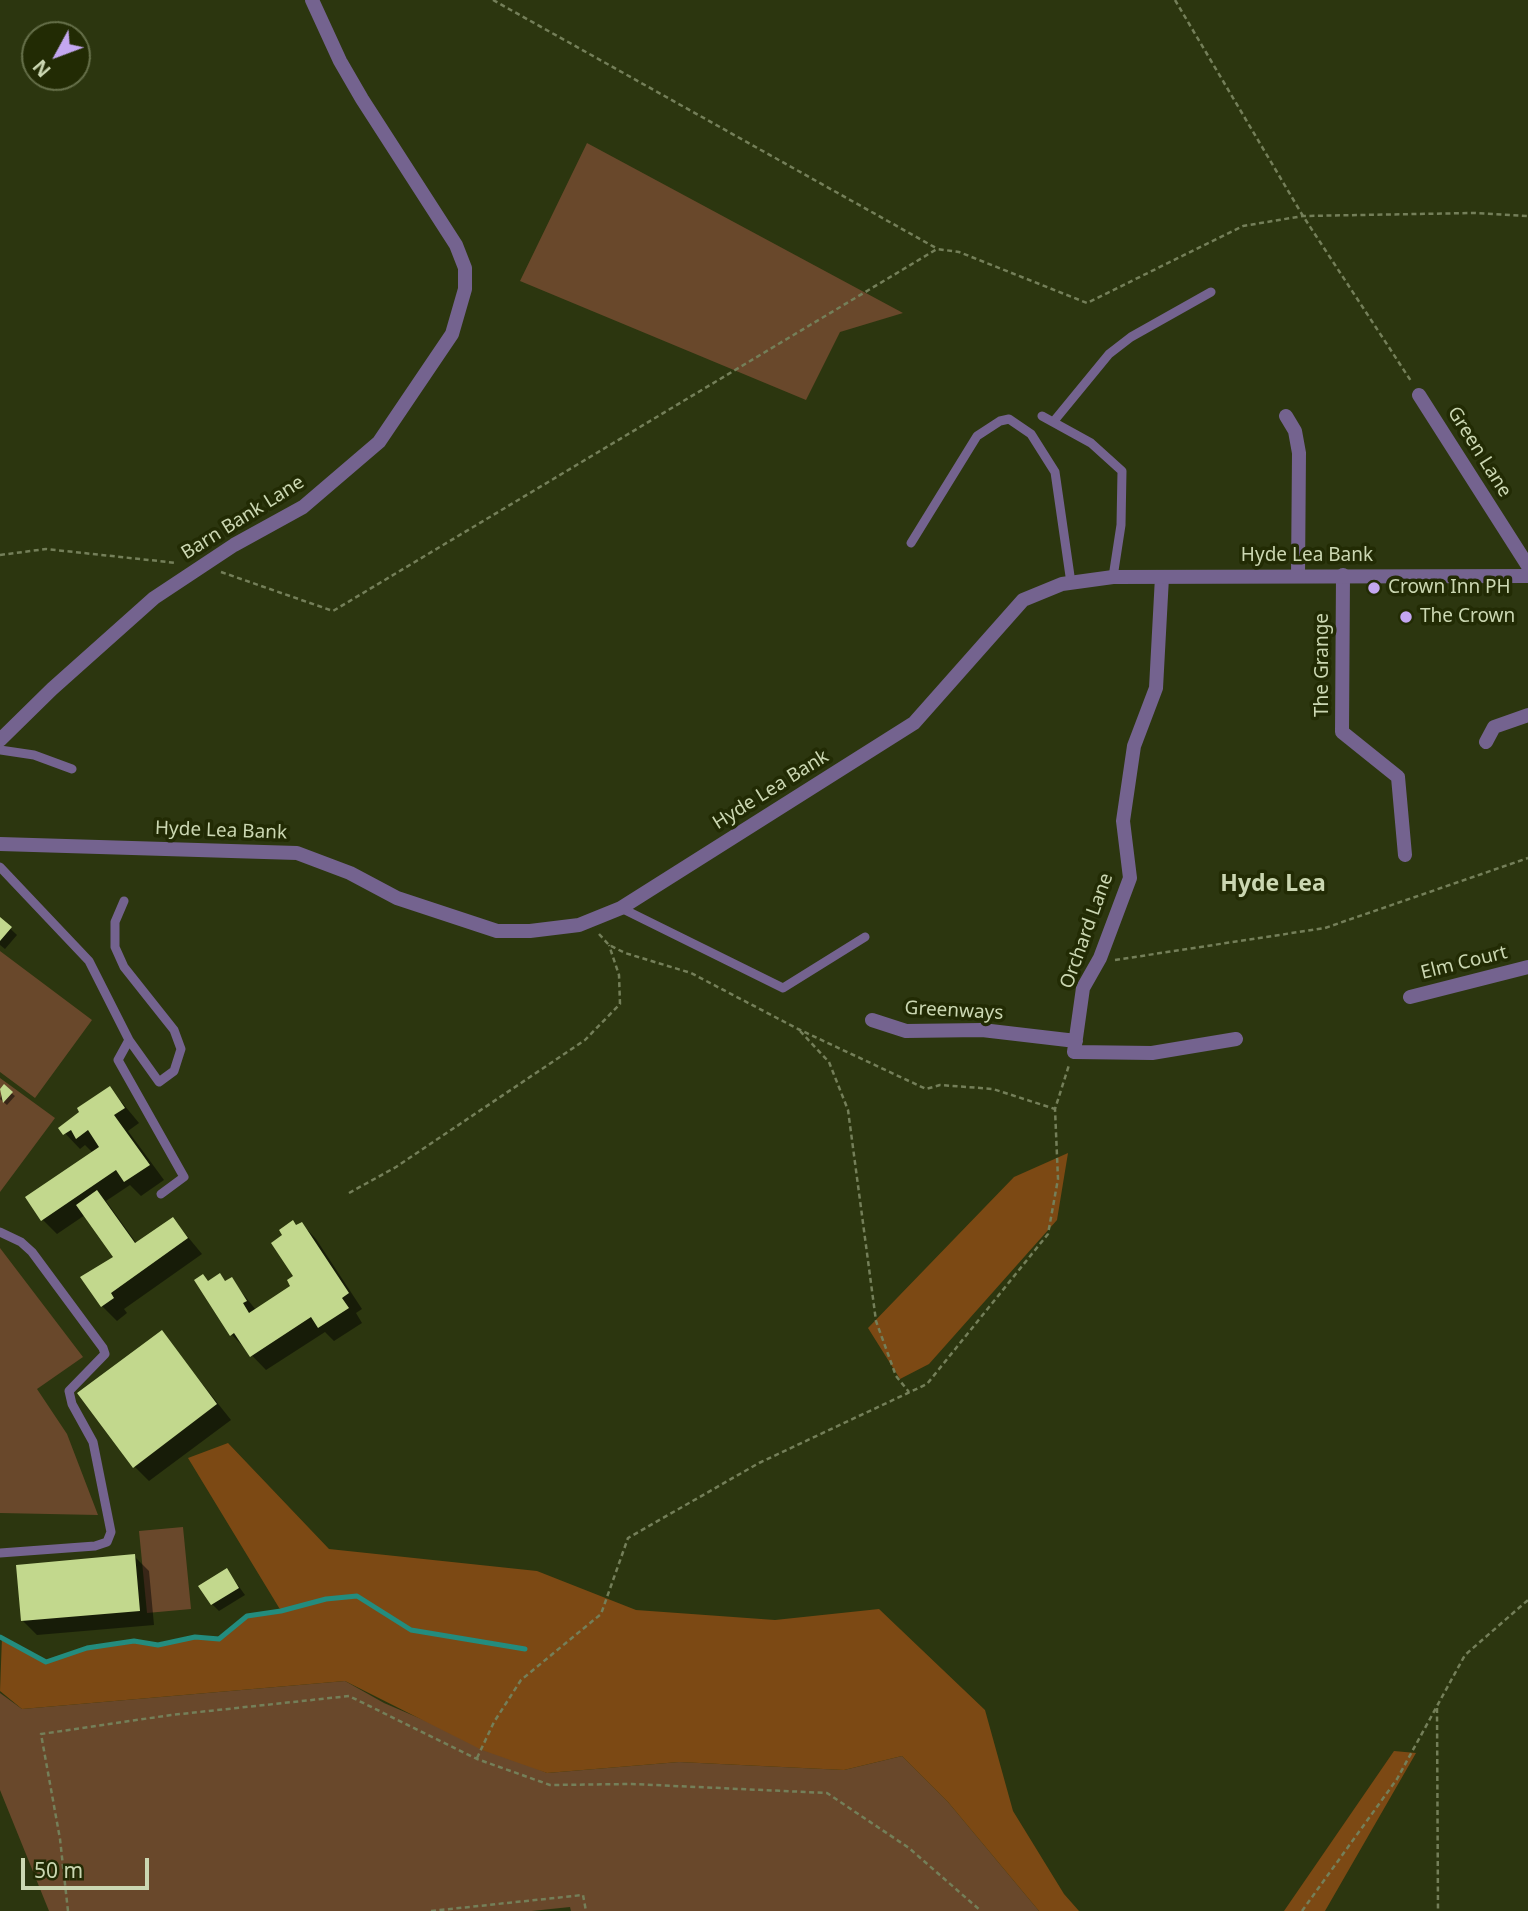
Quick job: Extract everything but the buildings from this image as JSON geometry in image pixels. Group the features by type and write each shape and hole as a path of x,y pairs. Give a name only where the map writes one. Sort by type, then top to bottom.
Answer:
{"street":[{"name":"Barn Bank Lane","path":"0,740 153,598 234,545 303,507 379,442 452,334 465,289 465,268 456,245 362,99 312,0"},
{"name":"Green Lane","path":"1419,395 1528,566"},
{"path":"1286,416 1295,431 1299,453 1298,575"},
{"name":"The Grange","path":"1343,575 1342,732 1398,777 1405,855"},
{"name":"Hyde Lea Bank","path":"0,844 297,853 350,873 397,898 497,931 530,931 590,922 621,908 914,723 1023,600 1071,583 1113,577 1528,576"},
{"name":"Orchard Lane","path":"1075,1047 1083,988 1100,958 1130,878 1123,821 1134,746 1156,688 1162,577"},
{"path":"1486,742 1493,727 1528,715"},
{"name":"Elm Court","path":"1409,997 1528,967"},
{"name":"Greenways","path":"872,1020 906,1031 982,1030 1075,1047 1152,1053 1236,1039"}],"lane":[{"path":"1054,421 1109,354 1131,337 1210,292"},
{"path":"1042,416 1091,443 1122,471 1121,525 1113,577"},
{"path":"911,543 977,436 993,424 1009,419 1031,434 1055,472 1071,583"},
{"path":"0,750 34,755 72,769"},
{"path":"0,867 89,961 129,1040 159,1082 174,1071 181,1049 174,1030 124,967 115,947 115,922 124,901"},
{"path":"621,908 783,988 865,937"},
{"path":"129,1040 118,1060 184,1177 161,1194"},
{"path":"0,1231 21,1242 32,1252 103,1348 105,1354 69,1391 72,1404 93,1443 111,1532 107,1542 95,1546 0,1553"}],"path":[{"path":"493,0 937,248 959,252 1087,303 1243,226 1303,216 1474,213 1528,216"},
{"path":"1175,0 1303,216 1419,395"},
{"path":"203,566 333,611 937,248"},
{"path":"0,555 46,549 177,563"},
{"path":"1100,958 1121,959 1325,928 1528,858"},
{"path":"349,1193 396,1167 585,1040 620,1004 619,975 609,945 590,922"},
{"path":"609,945 625,953 691,973 798,1029 926,1090 940,1084 993,1089 1055,1109"},
{"path":"798,1029 829,1062 848,1110 876,1321 896,1376 910,1392"},
{"path":"477,1759 494,1722 521,1680 601,1614 628,1538 759,1463 927,1384 1048,1234 1058,1179 1055,1109 1075,1047"},
{"path":"1302,1911 1397,1779 1465,1655 1528,1600"},
{"path":"68,1911 60,1839 41,1734 170,1715 349,1696 477,1759 550,1785 632,1784 827,1793 909,1848 981,1911"},
{"path":"1437,1706 1438,1911"},
{"path":"431,1911 583,1895 586,1911"}],"shaded area":[{"path":"587,143 903,313 840,332 806,400 520,281"},
{"path":"0,951 92,1020 35,1098 0,1072"},
{"path":"0,1078 55,1118 0,1192"},
{"path":"1068,1153 1057,1220 929,1364 900,1379 868,1328 1014,1177"},
{"path":"0,1248 83,1357 37,1389 67,1434 98,1515 0,1513"},
{"path":"228,1443 329,1549 537,1571 636,1610 775,1620 879,1609 985,1710 1013,1811 1064,1894 1079,1911 1039,1911 948,1802 902,1756 844,1770 679,1762 547,1773 482,1750 345,1681 22,1709 0,1691 2,1637 46,1662 87,1648 134,1641 158,1645 195,1637 219,1639 247,1616 281,1611 188,1458"},
{"path":"183,1527 191,1609 147,1613 139,1531"},
{"path":"345,1681 384,1703 547,1773 679,1762 844,1770 902,1756 948,1802 1039,1911 571,1911 570,1907 532,1911 49,1911 0,1790 0,1693 22,1709"},
{"path":"1394,1751 1416,1753 1325,1911 1284,1911"}],"waterway":[{"path":"0,1637 46,1662 87,1648 134,1641 158,1645 195,1637 219,1639 247,1616 281,1611 326,1599 357,1596 411,1630 525,1649"}],"place":[{"name":"Crown Inn PH","path":"1374,588"},
{"name":"The Crown","path":"1406,617"}],"district":[{"name":"Hyde Lea","path":"1273,884"}]}
